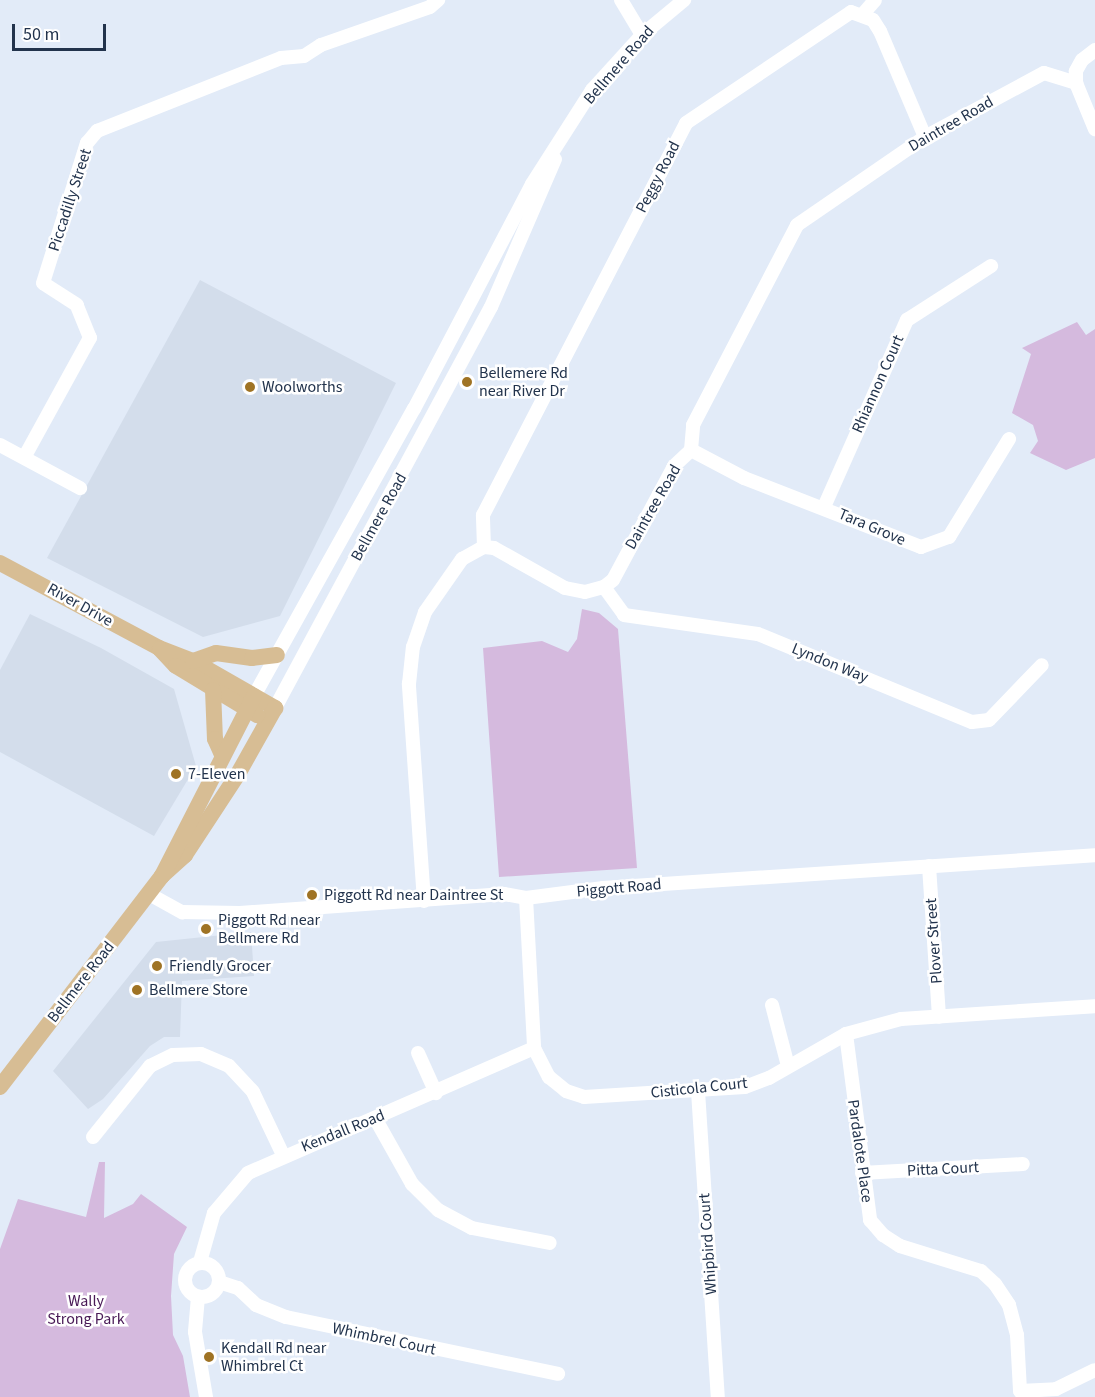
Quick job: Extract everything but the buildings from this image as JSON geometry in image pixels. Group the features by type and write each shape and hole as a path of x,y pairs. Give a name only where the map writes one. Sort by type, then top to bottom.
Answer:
{"main road":[{"name":"River Drive","path":"0,563 159,648 193,661 251,703 271,714"},
{"name":"River Drive","path":"159,648 176,666 213,690 251,703"},
{"path":"193,661 216,653 252,658 277,655"},
{"path":"213,690 215,739 222,755"},
{"name":"Bellmere Road","path":"0,1088 162,876 222,755 251,703"},
{"name":"Bellmere Road","path":"162,876 185,855 271,714"}],"street":[{"name":"Piccadilly Street","path":"25,456 90,338 77,305 43,283 87,143 97,131 281,58 304,56 321,45 430,8 438,0"},
{"path":"621,0 642,35"},
{"name":"Bellmere Road","path":"251,703 414,409 532,184 592,90 642,35 684,0"},
{"path":"874,0 863,14 873,20 880,31 925,137"},
{"name":"Peggy Road","path":"484,547 483,515 686,123 839,18 852,12 863,14"},
{"path":"1095,50 1082,60 1076,71 1076,83 1095,129"},
{"name":"Daintree Road","path":"604,587 613,580 674,465 691,450 693,425 797,225 925,137 1044,73 1076,83"},
{"name":"Bellmere Road","path":"271,714 491,307 545,188 562,138"},
{"name":"Rhiannon Court","path":"824,507 907,320 991,266"},
{"name":"Tara Grove","path":"691,450 744,478 824,507 921,547 949,537 1009,439"},
{"path":"0,445 25,456 80,488"},
{"path":"424,901 409,684 413,647 425,612 462,559 484,547 504,552 565,588 585,592 604,587"},
{"name":"Lyndon Way","path":"604,587 624,615 758,634 972,722 989,720 1042,665"},
{"name":"Piggott Road","path":"149,894 182,912 198,914 504,894 526,898 603,888 1095,855"},
{"name":"Plover Street","path":"929,866 939,1017"},
{"name":"Cisticola Court","path":"526,898 534,1048 549,1077 566,1090 584,1097 745,1086 788,1066 846,1034 901,1019 1095,1006"},
{"path":"772,1005 788,1066"},
{"name":"Pardalote Place","path":"846,1034 862,1173 870,1220 883,1235 900,1246 981,1271 995,1284 1009,1305 1017,1335 1020,1391 1056,1389 1095,1370"},
{"name":"Kendall Road","path":"200,1262 208,1227 225,1196 248,1173 283,1155 436,1093 534,1048"},
{"path":"418,1053 436,1093"},
{"path":"93,1137 150,1066 172,1055 201,1054 229,1066 253,1092 283,1155"},
{"name":"Whipbird Court","path":"698,1090 718,1397"},
{"path":"375,1118 412,1184 438,1210 472,1227 550,1243"},
{"name":"Pitta Court","path":"862,1173 1023,1164"},
{"path":"200,1262 216,1270 219,1282 212,1294 198,1297 189,1292 184,1278 191,1266 200,1262"},
{"name":"Whimbrel Court","path":"219,1282 238,1288 256,1305 286,1317 558,1374"},
{"path":"198,1297 195,1332 206,1397"}],"shaded area":[{"path":"200,280 396,383 280,616 203,637 47,558"},
{"path":"30,614 101,648 174,689 196,766 154,836 0,752 0,670"},
{"path":"251,932 254,976 182,981 180,1037 164,1037 150,1046 103,1099 88,1109 53,1071 156,942"}],"green space":[{"path":"1077,322 1086,335 1095,329 1095,458 1066,470 1030,453 1038,441 1033,425 1012,413 1031,354 1022,348"},
{"path":"582,609 599,613 618,629 637,868 499,877 483,648 542,641 568,652 577,639"},
{"name":"Wally Strong Park","path":"99,1162 105,1162 104,1218 133,1204 141,1194 187,1227 174,1254 171,1296 173,1335 183,1356 190,1397 0,1397 0,1249 18,1199 86,1217"}],"place":[{"name":"Bellemere Rd near River Dr","path":"467,382"},
{"name":"Woolworths","path":"250,387"},
{"name":"7-Eleven","path":"176,774"},
{"name":"Piggott Rd near Daintree St","path":"312,895"},
{"name":"Piggott Rd near Bellmere Rd","path":"206,929"},
{"name":"Friendly Grocer","path":"157,966"},
{"name":"Bellmere Store","path":"137,990"},
{"name":"Kendall Rd near Whimbrel Ct","path":"209,1357"}]}
